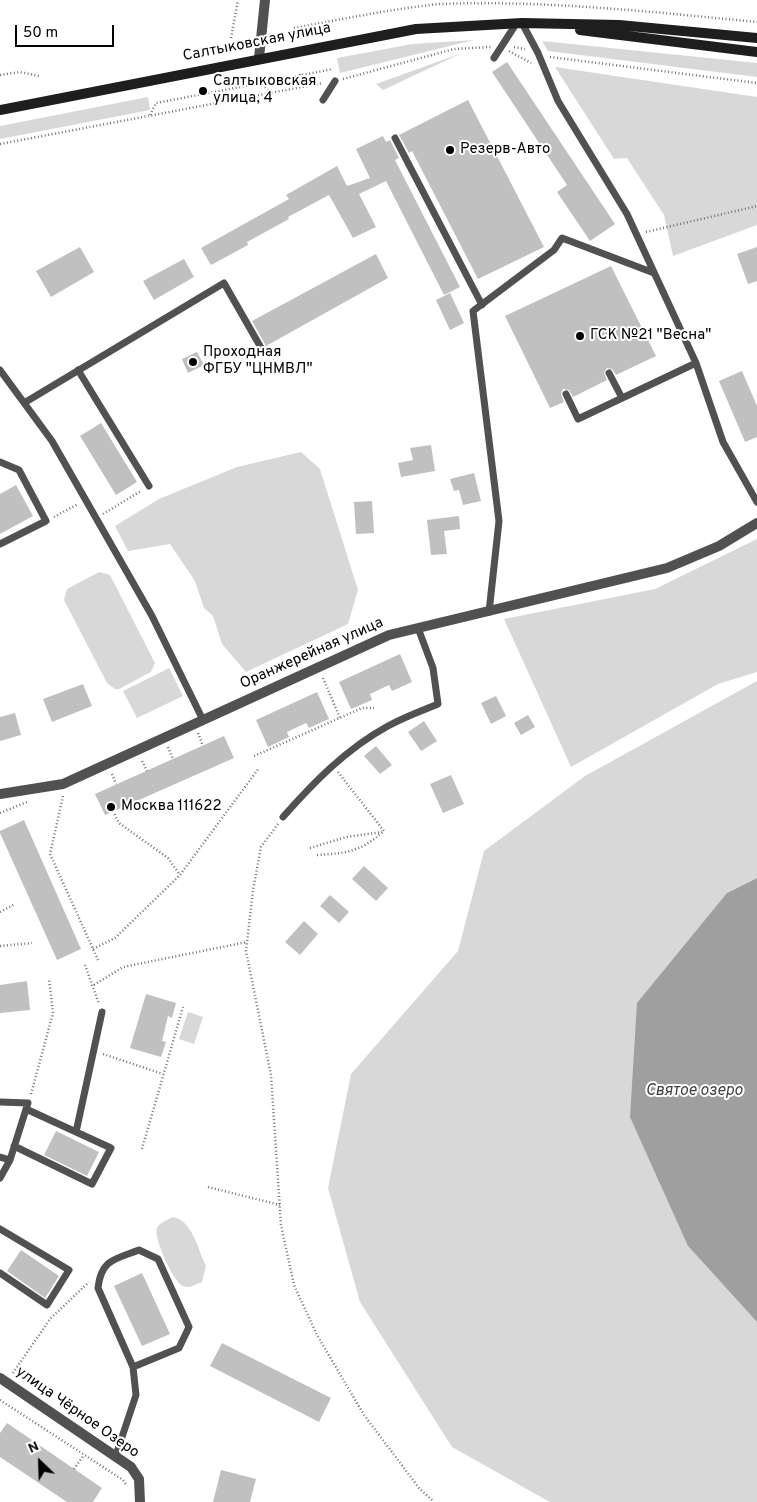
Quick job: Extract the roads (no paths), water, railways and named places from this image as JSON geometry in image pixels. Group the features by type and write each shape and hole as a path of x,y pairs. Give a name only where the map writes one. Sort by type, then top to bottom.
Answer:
{"main road":[{"name":"Салтыковская улица","path":"519,23 757,52"},
{"name":"Салтыковская улица","path":"0,110 259,58 416,29 519,23 619,25 757,38"}],"street":[{"path":"259,58 265,0"},
{"name":"Оранжерейная улица","path":"0,794 63,784 389,635 667,568 719,546 757,523"},
{"name":"улица Чёрное Озеро","path":"0,1378 131,1466 139,1479 140,1502"}],"lane":[{"path":"494,58 519,23 538,53 558,101 627,214 696,362 723,442 757,502"},
{"path":"323,100 335,81"},
{"path":"395,138 482,305"},
{"path":"489,612 498,521 473,311 554,250 562,238 654,273"},
{"path":"24,403 224,283 264,353"},
{"path":"566,394 578,419 696,362"},
{"path":"0,370 52,441 152,616 203,720"},
{"path":"78,370 149,486"},
{"path":"609,373 622,398"},
{"path":"0,462 19,470 46,520 0,544"},
{"path":"283,817 320,776 332,766 388,726 438,704 433,668 418,628"},
{"path":"76,1132 102,1012"},
{"path":"0,1102 27,1106 111,1148 92,1184 14,1146"},
{"path":"0,1178 10,1160 27,1106"},
{"path":"0,1157 10,1160"},
{"path":"0,1229 69,1270 47,1305 0,1273"},
{"path":"116,1455 136,1395 133,1368 98,1288 99,1275 106,1263 139,1250 158,1259 190,1327 178,1348 133,1368"}],"water":[{"name":"Святое озеро","path":"757,878 757,1322 688,1246 630,1117 637,1003 727,893"}],"place":[{"name":"Салтыковская улица, 4","path":"203,91"},
{"name":"Резерв-Авто","path":"450,150"},
{"name":"ГСК №21 \"Весна\"","path":"580,336"},
{"name":"Проходная ФГБУ \"ЦНМВЛ\"","path":"193,362"},
{"name":"Москва 111622","path":"111,807"}]}
